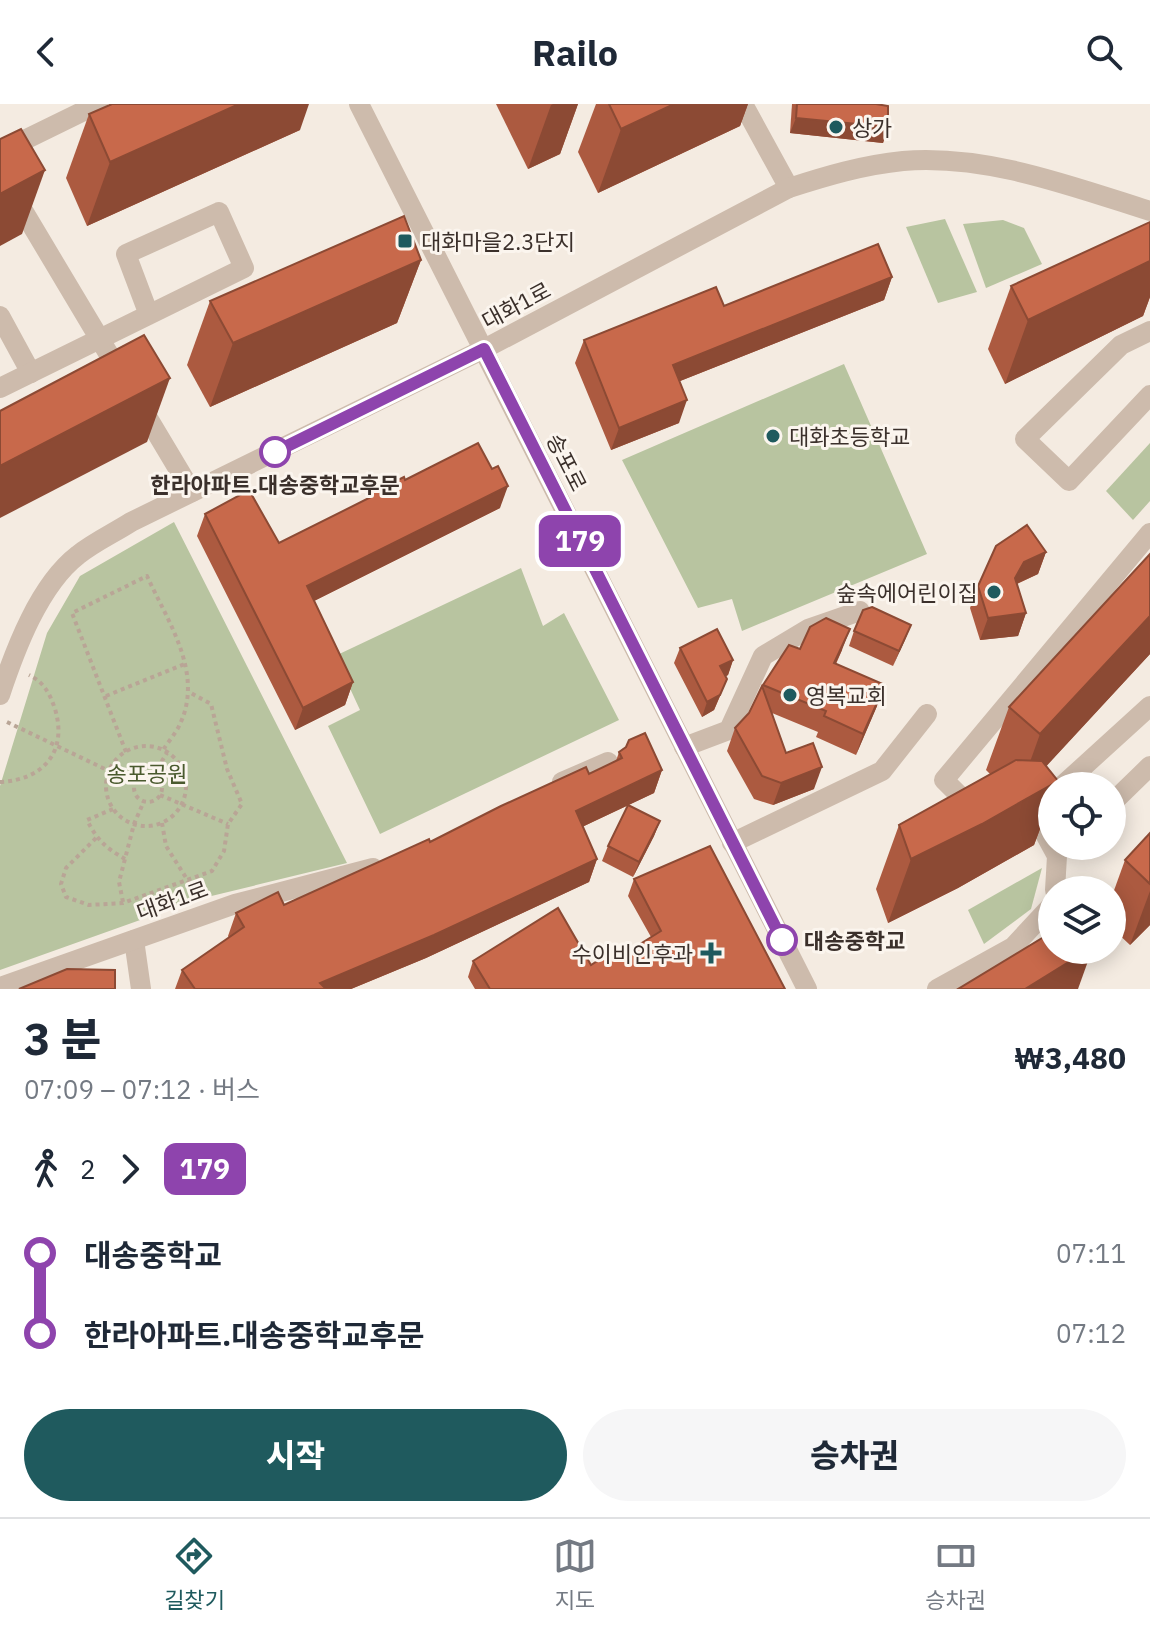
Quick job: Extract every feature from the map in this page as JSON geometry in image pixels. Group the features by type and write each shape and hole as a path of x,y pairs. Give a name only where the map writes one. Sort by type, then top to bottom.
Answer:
{"street":[{"path":"0,152 98,104"},
{"name":"송포로","path":"359,104 807,989"},
{"path":"743,104 789,188"},
{"name":"대화1로","path":"0,695 28,625 52,585 76,556 131,522 484,349 789,188 830,174 865,167 903,161 938,161 1021,172 1150,211"},
{"path":"0,172 192,492"},
{"path":"0,388 101,339 244,268 219,212 126,254 149,315"},
{"path":"0,316 31,373"},
{"path":"1150,331 1121,345 1025,439 1069,481 1150,395"},
{"path":"1038,808 1033,812 975,810 944,780 1150,533"},
{"path":"684,747 729,730 763,656 808,629 860,611"},
{"path":"1077,772 1150,706"},
{"path":"732,843 882,771 927,714"},
{"path":"551,788 608,762"},
{"path":"1126,789 1150,766"},
{"path":"1033,812 1038,819"},
{"name":"대화1로","path":"0,987 235,904 365,872 394,859"},
{"path":"937,989 1013,947 1038,920"},
{"path":"134,940 141,989"}],"path":[{"path":"126,752 72,613 147,576 187,663 189,692 180,723 153,775"},
{"path":"106,696 187,663"},
{"path":"0,782 19,781 34,773 49,763 57,746 59,724 47,689 23,672"},
{"path":"96,838 66,868 61,884 66,897 89,905 123,903 212,871 224,851 228,824 242,804 227,769 211,704 189,692"},
{"path":"7,722 134,783 137,796 144,801 153,801 160,795 160,781 153,775 140,776 134,783"},
{"path":"150,747 165,751 181,767 186,792 182,805 162,823 149,826 134,824 113,809 106,783 110,770 126,752 150,747"},
{"path":"160,795 228,824"},
{"path":"123,903 119,882 134,824 144,801"},
{"path":"113,809 87,820 96,838 125,859"},
{"path":"162,823 166,846 207,914"}],"green space":[{"path":"945,219 977,292 938,303 906,227"},
{"path":"1003,220 1024,228 1042,264 986,288 963,224"},
{"path":"844,364 927,554 742,631 732,599 698,608 622,460"},
{"path":"1150,443 1150,501 1133,520 1106,491"},
{"name":"송포공원","path":"174,522 347,863 199,899 0,970 0,786 47,633 80,576"},
{"path":"521,568 543,626 564,613 619,720 380,834 328,726 360,710 335,656"},
{"path":"1042,868 1031,909 984,944 968,910"}],"building":[{"path":"112,104 239,104 110,162 89,114"},
{"path":"609,104 674,104 621,129"},
{"path":"797,104 888,106 888,127 796,118"},
{"path":"21,129 45,170 0,194 0,139"},
{"path":"404,216 421,260 233,343 210,301"},
{"path":"1150,222 1150,261 1028,320 1011,286"},
{"path":"878,244 892,277 673,365 687,400 619,428 584,340 716,287 724,306"},
{"path":"144,335 170,378 0,466 0,411"},
{"path":"478,443 492,469 498,466 508,486 307,586 353,682 303,708 205,514 249,490 279,543 371,497 370,494"},
{"path":"1027,525 1046,552 1024,562 1015,578 1026,613 988,618 978,586 996,546"},
{"path":"1150,554 1150,616 1040,734 1009,707"},
{"path":"872,607 911,625 899,651 854,631 863,610"},
{"path":"826,618 850,629 834,663 885,685 863,734 824,716 826,711 763,685 789,645 800,649 810,627"},
{"path":"717,629 733,660 720,666 727,679 720,695 707,702 680,648"},
{"path":"762,686 786,753 813,743 822,767 781,783 762,776 735,728 749,713"},
{"path":"645,733 662,770 576,811 597,859 434,935 320,983 326,989 195,989 182,970 244,927 236,913 278,892 284,905 429,839 430,842 586,767 589,774 622,758 619,752 629,740"},
{"path":"1016,760 1042,761 1051,772 1038,772 1038,792 911,859 899,825"},
{"path":"628,805 660,821 639,862 608,846"},
{"path":"1150,833 1150,884 1126,859"},
{"path":"710,846 785,989 490,989 473,961 558,908 591,965 614,950 619,957 661,931 634,879"},
{"path":"1038,940 1038,964 1065,964 1025,989 958,989"},
{"path":"67,969 115,970 115,989 19,989"}],"bus line":[{"name":"179","path":"275,452 484,349 782,940"}],"place":[{"name":"상가","path":"836,127"},
{"name":"대화마을2.3단지","path":"405,241"},
{"name":"대화초등학교","path":"773,436"},
{"name":"한라아파트.대송중학교후문","path":"275,452"},
{"name":"숲속에어린이집","path":"994,592"},
{"name":"영복교회","path":"790,695"},
{"name":"대송중학교","path":"782,940"},
{"name":"수이비인후과","path":"711,953"}]}
